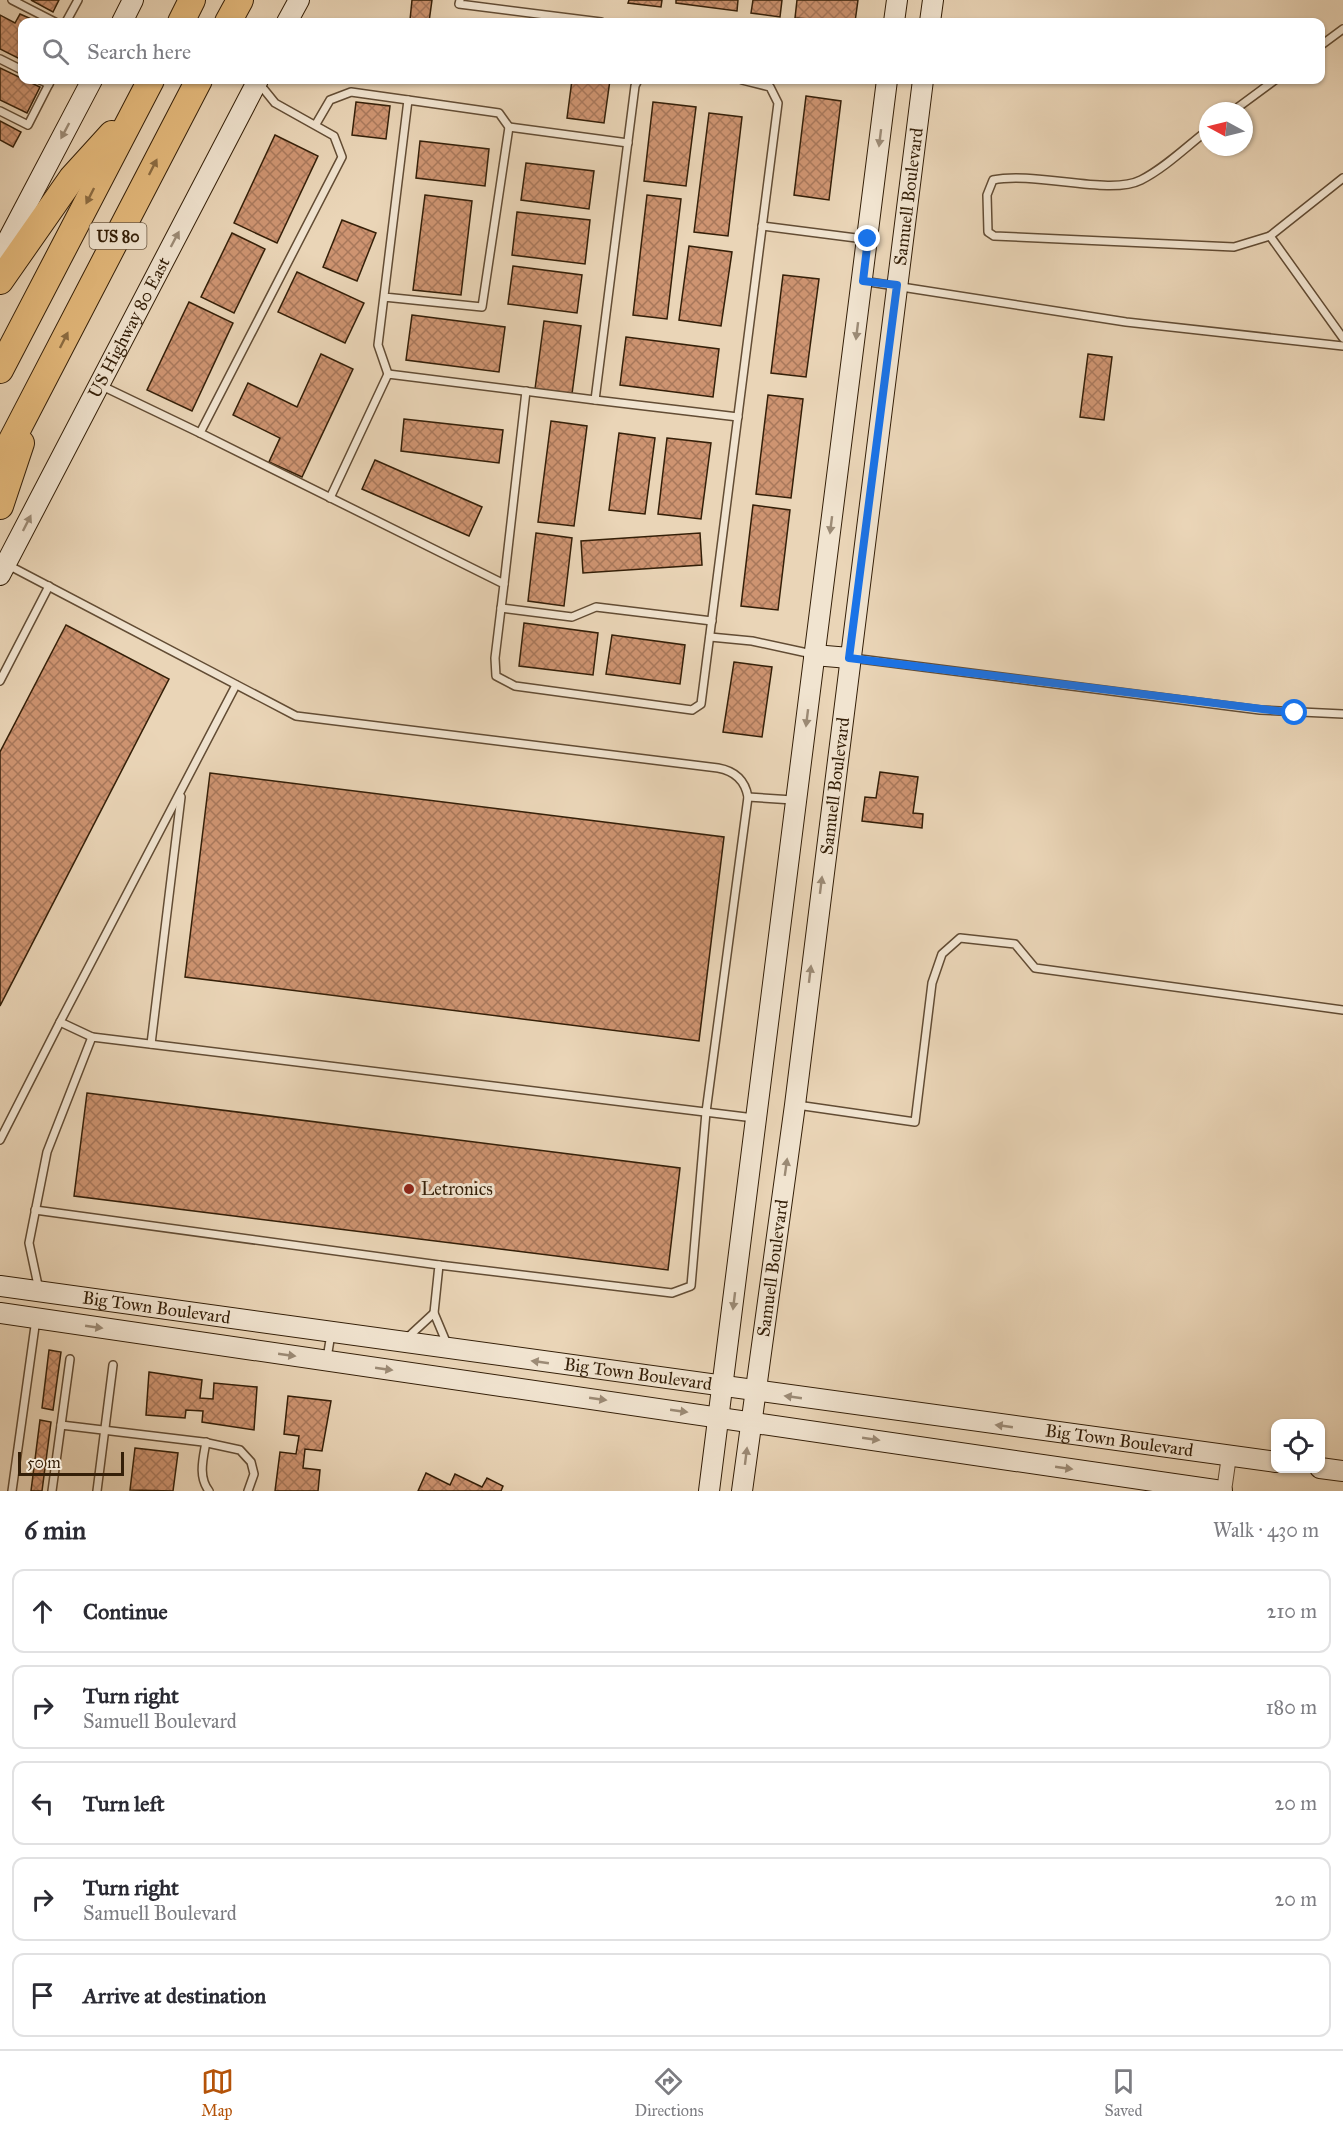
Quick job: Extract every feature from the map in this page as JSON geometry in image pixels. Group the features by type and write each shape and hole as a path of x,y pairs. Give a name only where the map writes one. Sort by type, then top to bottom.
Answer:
{"highway":[{"path":"183,18 192,0"},
{"path":"230,18 240,0"},
{"name":"US 80","path":"0,370 149,84"},
{"name":"US 80","path":"0,462 197,84"},
{"path":"0,281 72,178 137,107"},
{"path":"0,506 37,392"}],"main road":[{"path":"124,18 133,0"},
{"path":"289,18 299,0"},
{"path":"895,18 897,0"},
{"path":"931,18 933,0"},
{"path":"0,255 90,84"},
{"name":"US Highway 80 East","path":"3,569 256,84"},
{"name":"Samuell Boulevard","path":"710,1491 887,84"},
{"name":"Samuell Boulevard","path":"742,1491 795,1105 849,658 922,84"},
{"path":"814,655 849,658"},
{"path":"797,801 831,805"},
{"name":"Big Town Boulevard","path":"3,1285 723,1388 1271,1461"},
{"path":"36,1319 39,1290"},
{"name":"Big Town Boulevard","path":"0,1313 1223,1491"},
{"path":"1325,1469 1343,1471"}],"street":[{"path":"1223,1491 1229,1456"}],"lane":[{"path":"12,0 46,18"},
{"path":"68,18 78,0"},
{"path":"460,0 459,4 569,18"},
{"path":"1325,42 1343,29"},
{"path":"0,59 18,68"},
{"path":"0,111 28,125 49,84"},
{"path":"200,433 342,157 334,136 275,103 261,84"},
{"path":"595,399 636,84"},
{"path":"526,391 495,658 496,676 515,686 692,710 701,704 778,103 770,87 758,84"},
{"path":"1245,102 1270,84"},
{"path":"316,124 330,100 351,92 499,113 509,127 482,308 384,297"},
{"path":"330,498 388,374 378,345 408,100"},
{"path":"509,127 628,143"},
{"path":"1199,137 1140,181 1117,186 1013,176 993,180 987,195 988,232 994,236 1061,241 1234,247 1270,236 1343,178"},
{"path":"762,226 868,239"},
{"path":"1270,236 1343,338"},
{"path":"863,281 1126,322 1343,346"},
{"path":"388,374 738,417"},
{"path":"99,385 504,584"},
{"path":"3,569 49,586 296,716 727,770 742,780 748,797 706,1112 691,1287 672,1293 439,1265 35,1210"},
{"path":"0,681 49,586"},
{"path":"501,608 572,616 596,607 712,621"},
{"path":"710,637 753,641 814,655"},
{"path":"849,658 1260,710 1343,714"},
{"path":"0,1140 236,685"},
{"path":"151,1044 181,790"},
{"path":"748,797 797,801"},
{"path":"795,1105 915,1122 932,983 942,954 960,938 1015,944 1035,968 1343,1010"},
{"path":"60,1022 92,1037 756,1118"},
{"path":"39,1290 29,1243 46,1152 92,1037"},
{"path":"439,1265 434,1313 449,1349"},
{"path":"402,1342 434,1313"},
{"path":"12,1491 36,1319"},
{"path":"326,1361 331,1332"},
{"path":"52,1491 70,1359"},
{"path":"97,1491 113,1365"},
{"path":"61,1425 228,1446 247,1455 254,1474 249,1491"},
{"path":"206,1442 202,1467 204,1482 209,1491"}],"building":[{"path":"31,0 59,0 53,12"},
{"path":"412,0 432,0 430,18 410,18"},
{"path":"629,0 662,0 661,7 628,3"},
{"path":"676,0 738,0 737,11 676,3"},
{"path":"753,0 782,0 780,17 751,13"},
{"path":"797,0 858,0 856,18 795,18"},
{"path":"20,14 29,18 18,18 18,58 0,49 0,15 15,23"},
{"path":"0,68 18,77 18,84 34,84 40,87 27,113 0,100"},
{"path":"571,84 609,84 604,123 567,118"},
{"path":"806,96 841,101 829,200 794,195"},
{"path":"356,102 390,106 386,139 352,135"},
{"path":"653,102 696,107 686,186 644,181"},
{"path":"709,113 742,117 728,236 694,232"},
{"path":"0,121 21,132 13,147 0,140"},
{"path":"275,135 318,156 277,243 234,223"},
{"path":"420,141 489,149 485,186 416,178"},
{"path":"526,163 594,171 589,209 521,200"},
{"path":"425,195 472,201 461,295 413,290"},
{"path":"647,195 681,199 667,319 633,315"},
{"path":"517,212 590,220 585,264 512,255"},
{"path":"342,220 376,233 357,281 323,267"},
{"path":"232,233 265,249 234,313 201,297"},
{"path":"689,246 732,252 721,326 679,320"},
{"path":"513,266 582,275 577,313 508,304"},
{"path":"297,272 364,303 345,343 278,312"},
{"path":"783,275 819,279 806,377 771,373"},
{"path":"189,302 233,323 192,411 147,390"},
{"path":"412,315 505,327 499,372 406,360"},
{"path":"544,321 581,326 572,394 535,389"},
{"path":"626,337 719,349 713,397 620,385"},
{"path":"321,354 353,369 302,477 269,462 280,438 233,415 248,383 297,407"},
{"path":"1088,354 1112,357 1104,420 1080,417"},
{"path":"768,395 803,399 791,498 756,494"},
{"path":"404,419 503,430 499,463 401,451"},
{"path":"551,421 587,426 574,526 538,522"},
{"path":"619,433 655,438 645,514 609,510"},
{"path":"667,438 711,443 701,519 658,514"},
{"path":"375,460 482,507 469,536 362,489"},
{"path":"753,505 790,510 778,610 741,606"},
{"path":"536,533 572,538 564,606 528,601"},
{"path":"700,533 702,565 583,573 581,541"},
{"path":"524,623 598,633 593,675 519,666"},
{"path":"66,625 169,679 0,1006 0,752"},
{"path":"612,635 685,645 680,684 606,674"},
{"path":"734,662 772,667 762,737 723,732"},
{"path":"880,772 918,777 913,813 923,814 922,828 862,821 865,797 876,798"},
{"path":"210,773 724,837 699,1041 185,977"},
{"path":"87,1093 680,1168 668,1270 74,1196"},
{"path":"49,1350 61,1352 53,1410 42,1408"},
{"path":"149,1372 202,1380 200,1398 213,1399 214,1383 257,1387 254,1430 202,1422 203,1411 186,1410 185,1418 146,1415"},
{"path":"288,1396 331,1401 322,1451 305,1449 303,1468 320,1470 318,1491 275,1491 280,1452 296,1454 299,1436 284,1434"},
{"path":"40,1420 51,1422 42,1491 31,1491"},
{"path":"135,1448 178,1453 173,1491 130,1490"},
{"path":"426,1473 450,1485 455,1474 482,1487 487,1478 503,1486 501,1491 418,1491"}],"place":[{"name":"Letronics","path":"409,1189"}],"route":[{"path":"868,239 863,281 897,285 849,658 1295,713"}]}
